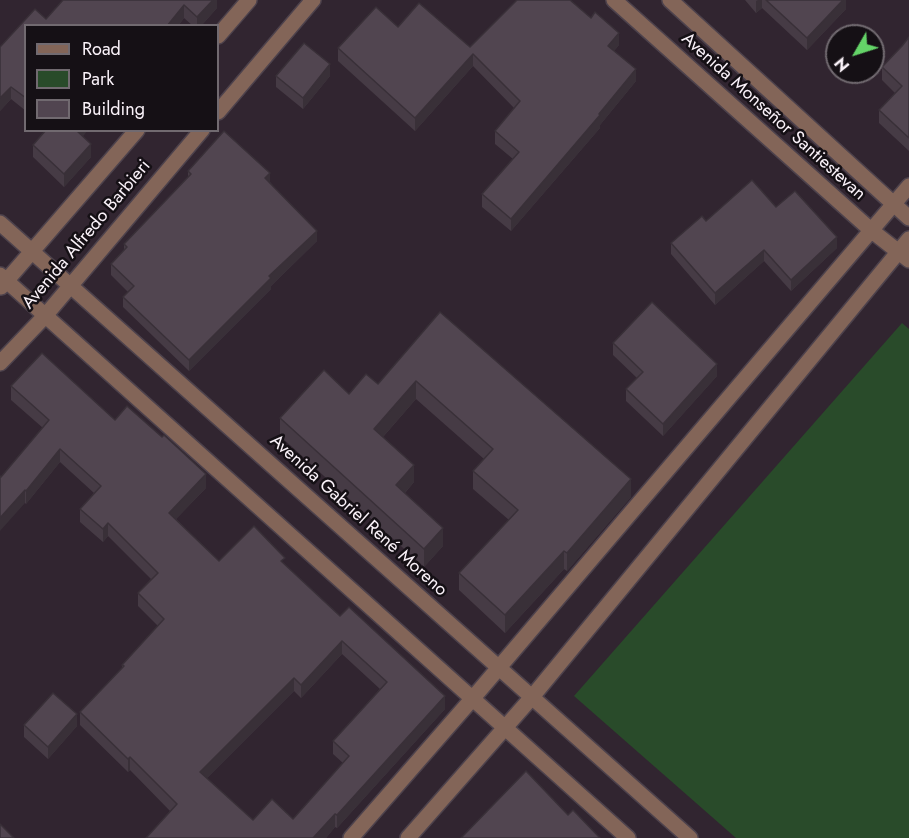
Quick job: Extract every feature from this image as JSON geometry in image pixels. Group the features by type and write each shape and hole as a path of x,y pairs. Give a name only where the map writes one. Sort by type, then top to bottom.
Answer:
{"street":[{"path":"219,35 249,0"},
{"path":"219,111 313,0"},
{"name":"Avenida Monseñor Santiestevan","path":"614,0 872,231 906,250"},
{"name":"Avenida Monseñor Santiestevan","path":"670,0 909,218"},
{"name":"Avenida Alfredo Barbieri","path":"2,281 32,253 135,132"},
{"name":"Avenida Alfredo Barbieri","path":"0,363 45,316 200,132"},
{"path":"351,838 499,668 909,186"},
{"name":"Avenida Gabriel René Moreno","path":"0,223 690,838"},
{"path":"408,838 532,697 906,250"},
{"path":"2,281 45,316 628,838"}],"green space":[{"path":"902,323 909,329 909,838 736,838 574,696"}],"building":[{"path":"63,0 213,0 197,17 184,5 169,24 24,24 24,97 11,87 0,98 0,47 35,9 46,19"},
{"path":"517,0 570,0 591,18 595,12 619,33 608,46 636,69 511,219 482,194 519,152 495,131 520,101 473,54 415,118 338,48 376,7 398,27 419,3 470,47"},
{"path":"766,0 843,0 807,38"},
{"path":"909,37 909,138 879,110 902,86 885,70 885,64"},
{"path":"304,43 330,64 303,98 276,76"},
{"path":"224,131 270,173 265,178 317,231 269,276 271,278 189,360 123,297 134,286 111,264 127,247 124,244 191,174 188,171"},
{"path":"44,132 78,132 91,144 64,174 33,145"},
{"path":"752,180 776,207 795,191 837,237 791,280 764,250 715,293 671,243 702,216 706,221"},
{"path":"652,302 717,364 663,424 626,389 643,372 613,343"},
{"path":"440,312 631,479 567,553 564,551 505,615 459,573 518,510 473,471 493,449 416,381 374,429 414,465 396,485 443,528 424,549 280,418 324,370 349,394 366,374 378,384"},
{"path":"42,353 115,420 127,406 162,437 164,435 206,474 169,513 219,561 254,526 285,558 281,561 340,616 349,607 445,696 337,815 335,814 313,838 146,838 177,804 80,712 124,666 122,665 164,619 138,593 158,573 108,523 103,529 80,509 101,486 60,449 26,491 0,518 0,476 49,420 11,386","holes":["342,641 387,682 333,741 349,756 293,819 272,799 253,820 200,772 294,678 301,685"]},
{"path":"53,693 77,714 48,747 24,725"},
{"path":"526,771 568,815 573,810 600,838 461,838"},
{"path":"0,824 14,838 0,838"}]}
